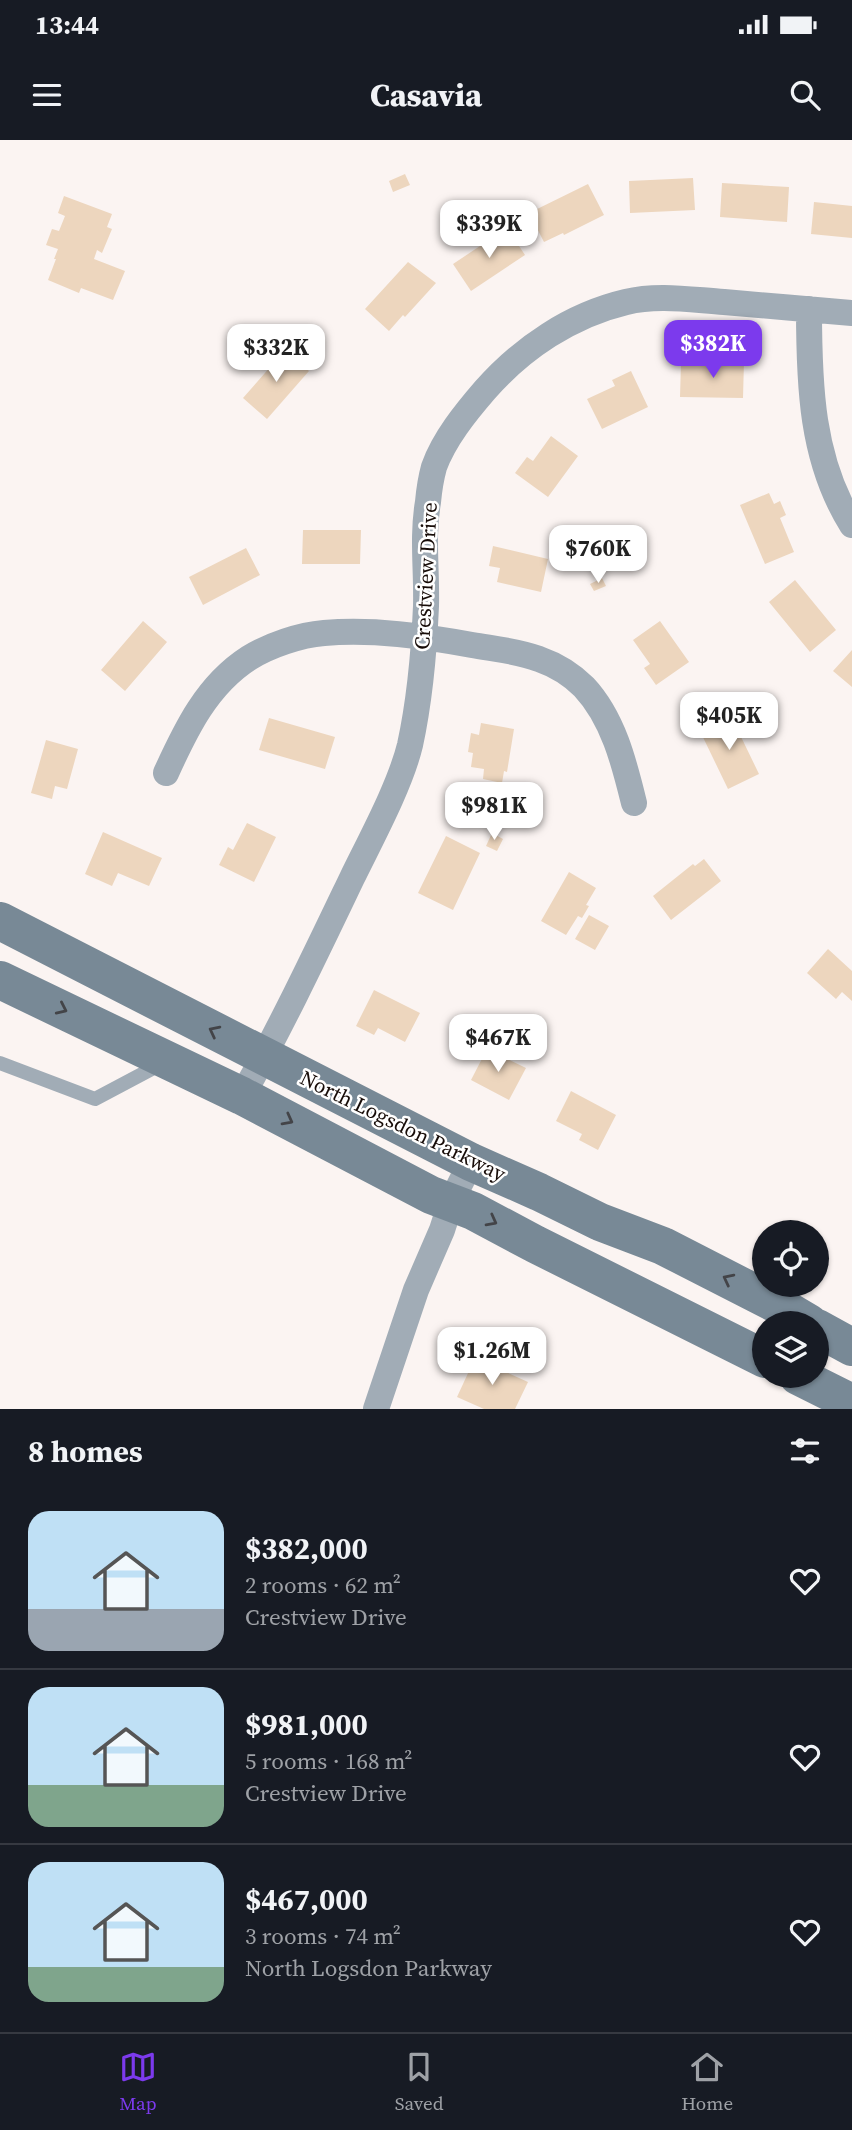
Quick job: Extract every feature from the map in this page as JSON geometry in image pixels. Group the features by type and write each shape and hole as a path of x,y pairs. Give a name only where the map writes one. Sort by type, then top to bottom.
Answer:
{"main road":[{"name":"North Logsdon Parkway","path":"0,921 471,1162 600,1222 663,1246 789,1311"},
{"path":"0,980 242,1096 431,1195 473,1211 752,1352"},
{"path":"829,1335 852,1347"},
{"path":"822,1388 852,1403"}],"street":[{"name":"Crestview Drive","path":"242,1096 351,881 397,782 409,749 421,681 426,605 424,539 434,468 450,437 471,406 523,351 555,330 626,302 663,297 852,313"},
{"path":"809,309 812,401 822,458 832,487 852,525"},
{"path":"166,773 187,727 215,688 232,670 252,656 298,638 322,633 370,632 423,636 519,653 563,670 582,685 598,704 625,768 634,803"},
{"path":"376,1409 416,1290 451,1202 471,1162"}],"lane":[{"path":"0,1063 95,1099 168,1060"}],"building":[{"path":"405,174 410,185 393,192 389,181"},
{"path":"693,178 695,210 630,213 629,181"},
{"path":"722,183 789,187 787,222 720,217"},
{"path":"588,184 604,215 544,242 529,213"},
{"path":"64,196 112,214 107,227 112,229 102,253 97,250 94,259 125,271 113,300 81,288 79,293 48,280 58,249 46,245 52,229 59,231 65,216 58,213"},
{"path":"814,202 852,206 852,238 811,234"},
{"path":"507,228 525,255 471,291 453,264"},
{"path":"408,262 436,283 389,331 365,309"},
{"path":"285,350 309,371 267,419 243,398"},
{"path":"699,361 744,361 743,398 680,397 681,363 699,364"},
{"path":"631,371 648,407 602,429 587,399 615,386 612,380"},
{"path":"551,436 578,456 548,497 515,473 527,457 533,461"},
{"path":"769,493 774,504 780,501 786,515 780,518 794,552 765,564 740,505"},
{"path":"303,530 361,530 360,564 302,564"},
{"path":"493,546 548,559 541,592 497,582 500,568 489,566"},
{"path":"246,548 260,575 203,605 189,577"},
{"path":"602,578 606,586 594,591 590,584"},
{"path":"795,580 836,630 810,652 769,602"},
{"path":"143,621 167,642 125,691 101,670"},
{"path":"660,621 689,662 656,685 644,668 650,664 633,640"},
{"path":"852,650 852,687 833,671"},
{"path":"730,714 759,774 728,789 699,729"},
{"path":"269,718 335,737 325,769 259,750"},
{"path":"481,723 514,729 507,772 504,771 502,783 483,779 484,769 471,767 473,753 468,752 471,733 479,735"},
{"path":"46,740 78,749 67,789 55,786 52,799 31,793"},
{"path":"247,823 276,837 254,882 219,865 228,847 233,850"},
{"path":"103,832 162,858 149,886 118,873 112,886 85,874"},
{"path":"492,833 503,839 497,851 486,846"},
{"path":"446,836 480,853 453,910 418,893"},
{"path":"704,859 721,881 671,920 653,896 693,864 695,866"},
{"path":"569,872 596,888 582,918 578,916 566,935 541,921"},
{"path":"589,915 609,926 595,950 575,939"},
{"path":"828,949 852,971 852,1001 842,992 836,999 807,973"},
{"path":"374,990 420,1013 405,1042 378,1028 374,1035 356,1026"},
{"path":"487,1049 526,1068 509,1100 471,1080"},
{"path":"571,1091 616,1115 598,1150 579,1140 582,1134 556,1121"},
{"path":"475,1358 528,1382 515,1409 484,1409 457,1397"}]}
